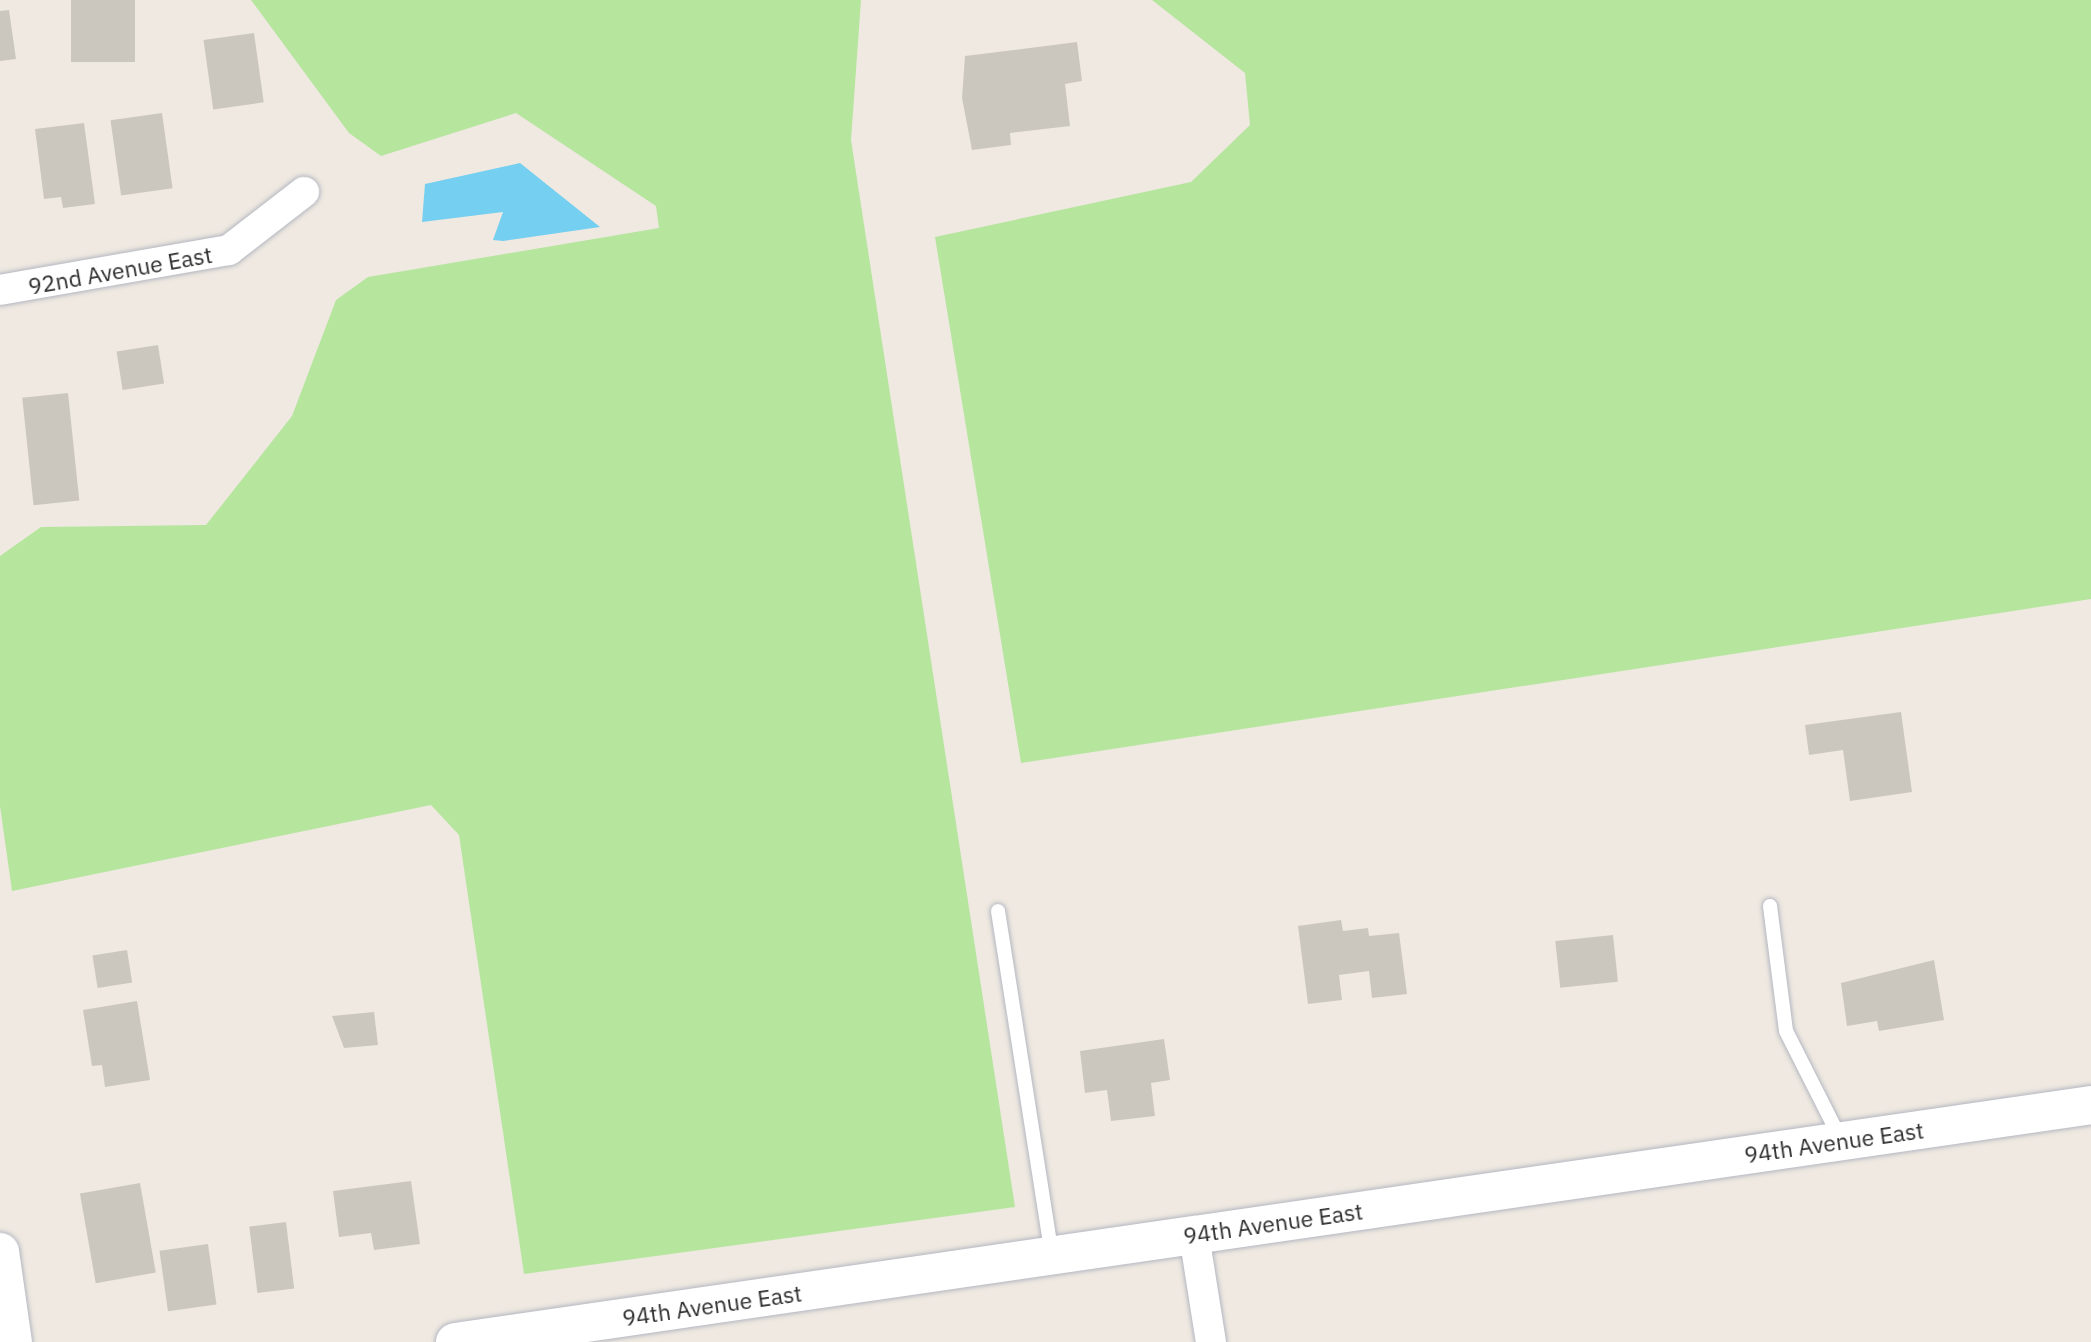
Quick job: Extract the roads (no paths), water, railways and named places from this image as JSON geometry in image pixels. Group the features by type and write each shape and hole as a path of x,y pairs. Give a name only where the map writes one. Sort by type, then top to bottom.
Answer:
{"main road":[{"name":"94th Avenue East","path":"455,1342 2091,1105"}],"street":[{"name":"92nd Avenue East","path":"0,290 229,250 304,192"},
{"path":"1194,1234 1211,1342"},
{"path":"0,1251 13,1342"}],"lane":[{"path":"1770,906 1786,1031 1841,1141"},
{"path":"998,911 1052,1255"}],"water":[{"path":"520,163 600,227 503,241 493,240 503,212 422,222 425,184"}]}
